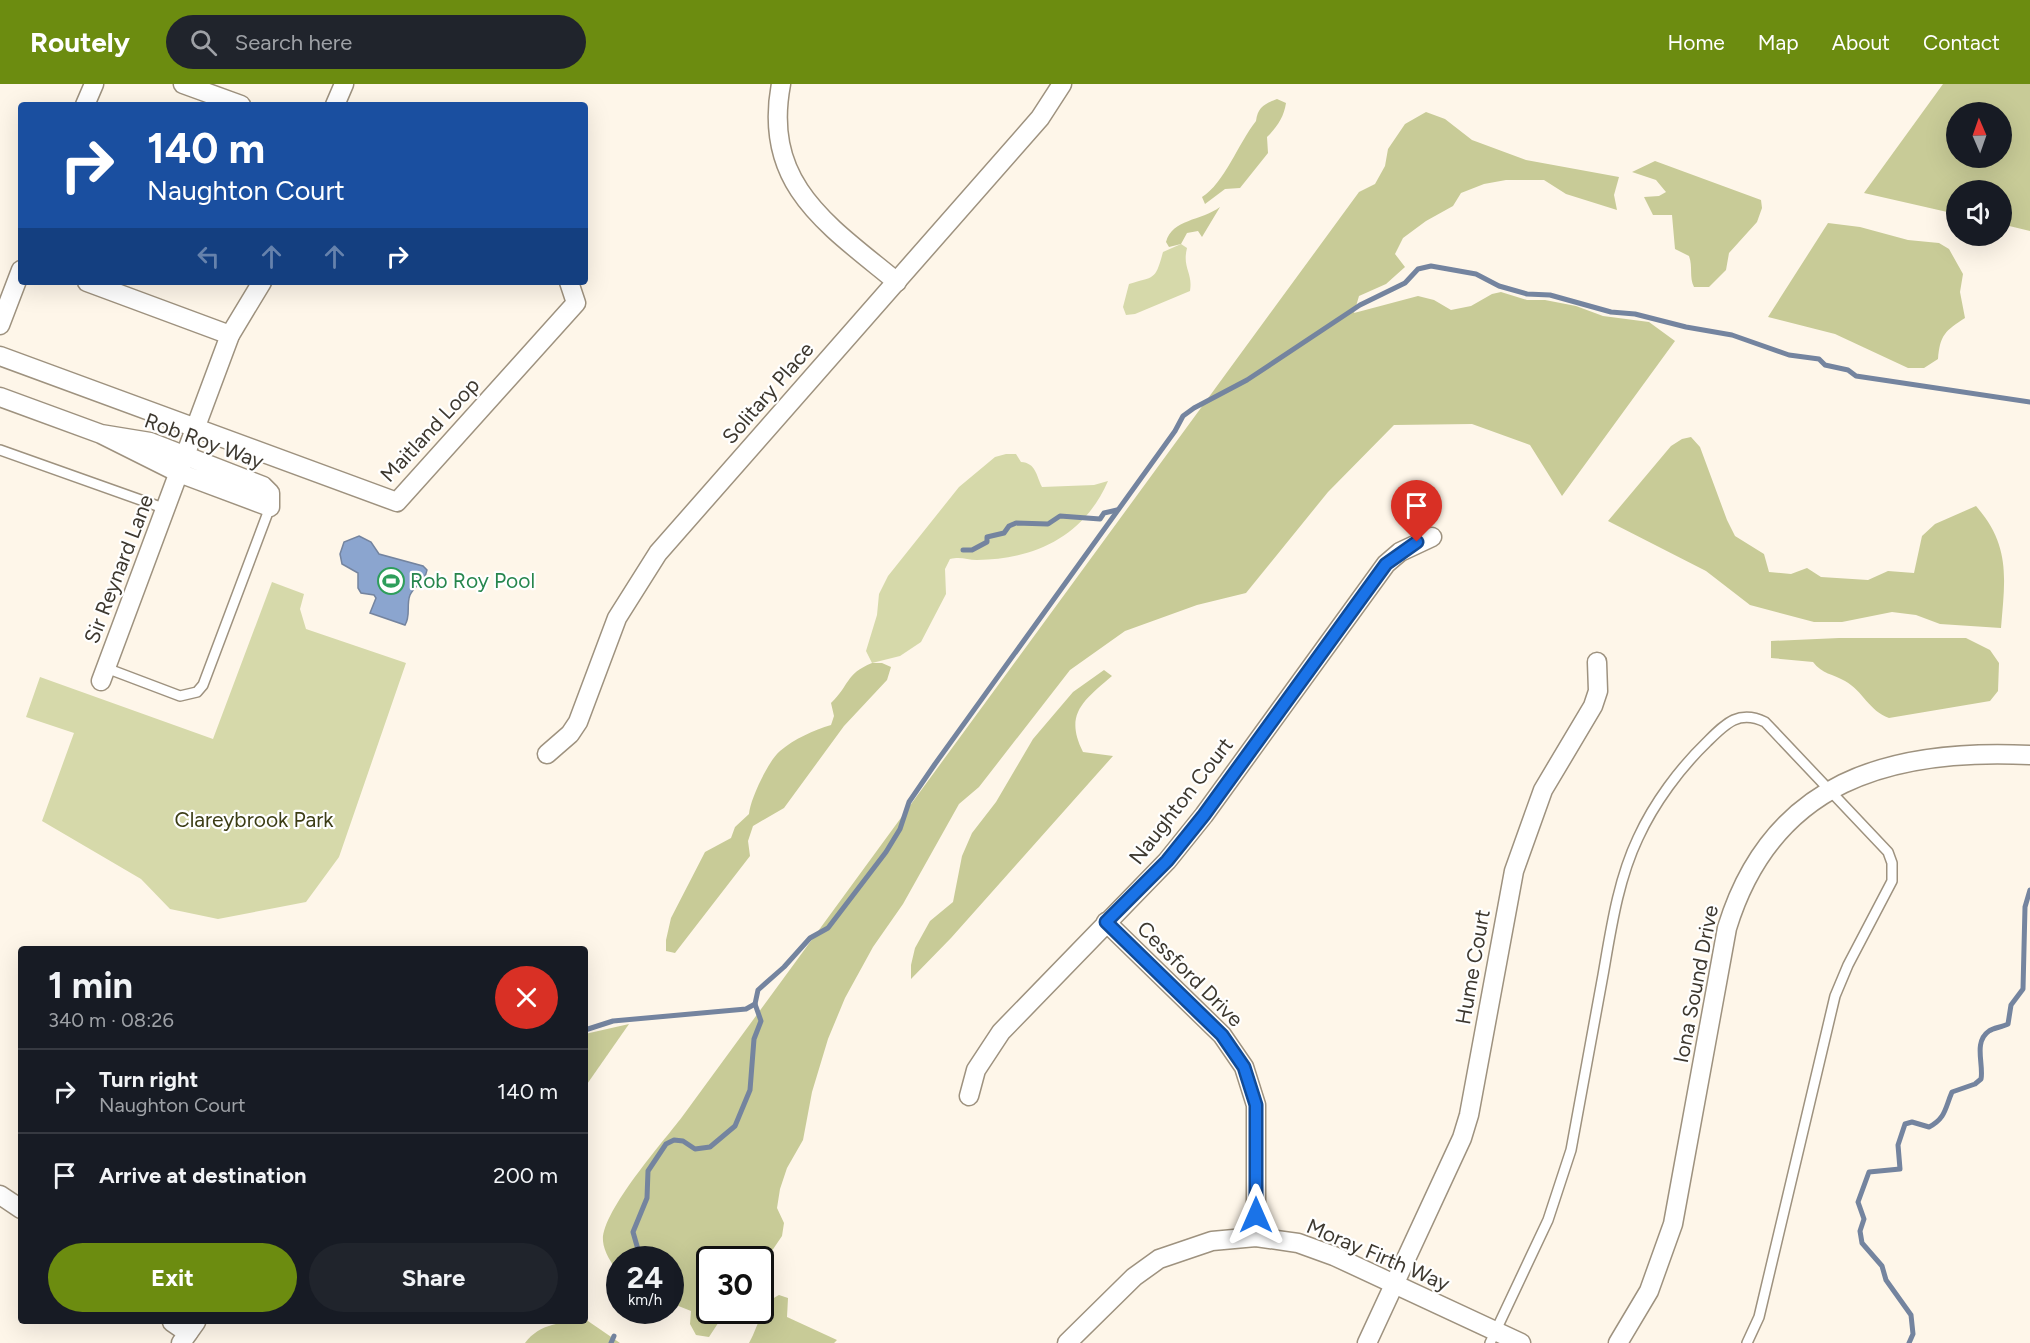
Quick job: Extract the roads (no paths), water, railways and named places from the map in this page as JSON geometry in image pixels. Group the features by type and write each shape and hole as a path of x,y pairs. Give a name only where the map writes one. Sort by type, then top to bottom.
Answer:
{"street":[{"path":"86,102 94,84"},
{"path":"183,84 233,102"},
{"path":"336,102 344,84"},
{"path":"781,84 777,104 777,132 788,173 818,217 897,282"},
{"name":"Solitary Place","path":"547,754 570,734 578,722 617,618 644,571 1040,118 1062,84"},
{"path":"0,325 18,278"},
{"path":"95,285 230,335"},
{"path":"182,464 230,335 260,285"},
{"name":"Maitland Loop","path":"195,429 397,502 576,303 570,285"},
{"path":"0,356 195,429"},
{"name":"Rob Roy Way","path":"0,397 182,464 270,507"},
{"name":"Sir Reynard Lane","path":"104,674 182,464"},
{"name":"Naughton Court","path":"969,1096 976,1070 1000,1032 1167,861 1204,815 1386,564 1400,552 1432,537"},
{"name":"Hume Court","path":"1366,1343 1462,1138 1514,871 1544,790 1593,706 1598,691 1597,662"},
{"name":"Iona Sound Drive","path":"1618,1343 1648,1291 1673,1224 1727,928 1734,905 1758,858 1776,834 1797,813 1829,790 1857,776 1905,761 1954,755 2030,754"},
{"name":"Cessford Drive","path":"1106,922 1222,1035 1244,1067 1256,1105 1256,1237"},
{"path":"0,1195 18,1207"},
{"name":"Moray Firth Way","path":"1067,1343 1134,1277 1159,1259 1212,1241 1256,1237 1298,1243 1334,1256 1395,1284 1492,1337 1521,1343"},
{"path":"175,1324 188,1333"}],"lane":[{"path":"0,450 166,509"},
{"path":"104,674 180,696 197,692 203,685 270,507"},
{"path":"1492,1337 1562,1186 1571,1150 1611,927 1628,860 1644,827 1666,791 1696,753 1724,725 1744,716 1765,722 1888,852 1893,872 1892,881 1835,996 1759,1317 1747,1343"}],"water":[{"name":"Rob Roy Pool","path":"359,536 371,542 379,554 423,566 427,570 424,578 410,595 408,618 405,625 370,613 376,598 374,595 361,593 358,588 358,573 342,564 340,554 344,542"}],"waterway":[{"path":"637,1246 633,1232 647,1198 648,1171 666,1144 674,1140 683,1141 695,1149 710,1147 735,1126 750,1090 754,1039 761,1021 755,1004 758,990 784,967 810,938 828,928 886,852 900,829 909,802 1175,431 1183,416 1247,380 1360,305 1405,283 1418,269 1431,266 1476,274 1499,286 1527,294 1550,295 1611,312 1635,314 1686,327 1732,335 1789,355 1819,359 1825,365 1848,370 1856,376 2030,402"},
{"path":"963,550 972,550 987,542 987,537 1004,533 1009,526 1016,523 1048,524 1060,516 1100,519 1104,513 1117,510"},
{"path":"1909,1343 1913,1334 1911,1315 1886,1280 1882,1266 1862,1243 1860,1231 1864,1219 1858,1202 1869,1172 1900,1169 1898,1145 1905,1124 1912,1122 1929,1127 1935,1124 1942,1116 1952,1092 1975,1084 1981,1079 1981,1041 1989,1031 2008,1024 2011,1005 2023,989 2025,907 2030,890"},
{"path":"588,1029 613,1021 746,1009 755,1004"},
{"path":"611,1343 614,1336"}],"place":[{"name":"Rob Roy Pool","path":"391,581"}],"park label":[{"name":"Clareybrook Park","path":"254,820"}]}
